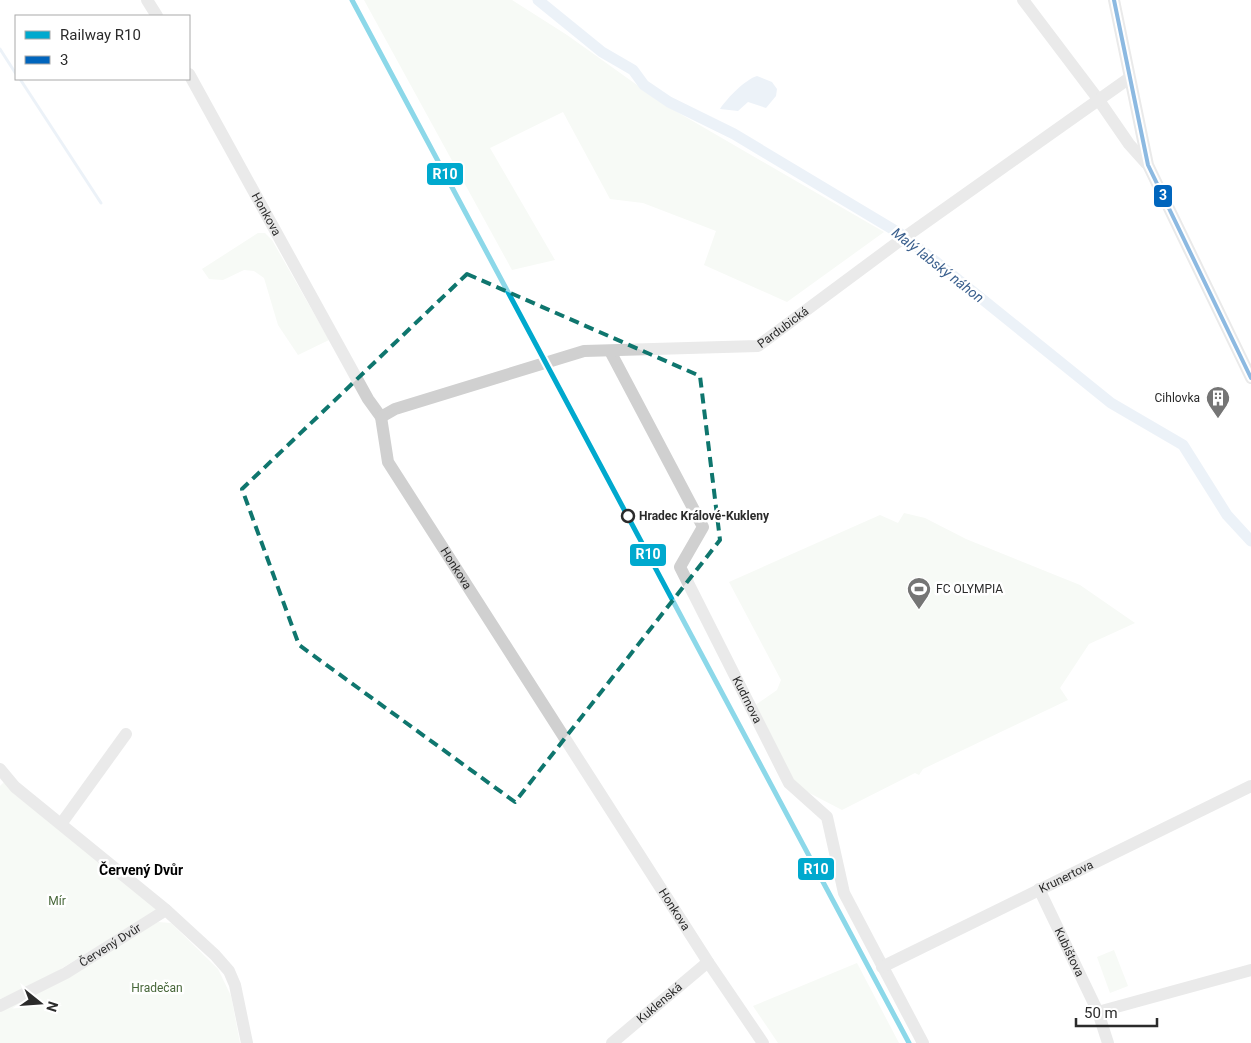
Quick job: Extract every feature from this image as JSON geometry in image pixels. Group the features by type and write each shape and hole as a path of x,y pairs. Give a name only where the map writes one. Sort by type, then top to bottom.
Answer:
{"street":[{"path":"146,0 156,15"},
{"path":"1023,0 1098,99 1129,144 1148,165"},
{"path":"1114,0 1128,79 1148,165 1251,378"},
{"name":"Honkova","path":"190,76 368,399 381,417 388,462 708,962 764,1043"},
{"name":"Pardubická","path":"381,417 395,410 584,351 758,346 898,242 1128,79"},
{"name":"Kudrnova","path":"610,351 703,527 680,567 789,783 827,817 840,884 923,1043"},
{"path":"61,824 126,734"},
{"path":"0,769 15,787 166,910 215,955 229,971 235,985 247,1043"},
{"name":"Krunertova","path":"882,967 1251,786"},
{"name":"Kubištova","path":"1039,889 1098,1012 1108,1043"},
{"name":"Červený Dvůr","path":"0,1006 66,973 166,910"},
{"name":"Kuklenská","path":"612,1043 708,962"},
{"path":"1098,1012 1251,970"}],"highlighted area":[{"path":"467,274 700,376 720,540 515,802 299,645 242,489"}],"green space":[{"path":"364,0 512,0 567,35 665,105 884,232 787,302 704,265 716,231 643,203 610,199 563,112 490,148 555,260 512,270"},
{"path":"258,233 265,233 272,240 329,340 298,355 278,325 264,278 254,271 244,270 223,280 209,279 202,269"},
{"path":"904,513 925,518 966,539 1080,585 1135,623 1089,644 1060,688 1068,700 923,769 919,775 915,773 842,810 794,785 754,706 777,690 781,680 729,582 880,515 898,523"},
{"name":"Mír","path":"5,781 158,910 39,982 0,999 0,786"},
{"name":"Hradečan","path":"158,922 171,923 218,969 231,996 240,1043 0,1043 0,1009"},
{"path":"1114,950 1128,986 1110,993 1097,957"},
{"path":"857,963 899,1043 778,1043 753,1006"}],"water":[{"path":"757,76 772,82 777,89 776,96 766,108 748,102 738,111 720,109 737,90"}],"waterway":[{"name":"Malý labský náhon","path":"538,0 602,52 633,70 644,85 669,102 734,134 904,236 1111,403 1183,445 1227,515 1251,541"},
{"path":"0,49 15,72"},
{"path":"21,80 101,203"}],"rail line":[{"name":"R10","path":"352,0 909,1043"}],"transit line":[{"name":"3","path":"1114,0 1148,165 1251,378"}],"place":[{"name":"Cihlovka","path":"1218,419"},
{"name":"Hradec Králové-Kukleny","path":"628,516"},
{"name":"FC OLYMPIA","path":"919,610"}],"district":[{"name":"Červený Dvůr","path":"141,870"}]}
